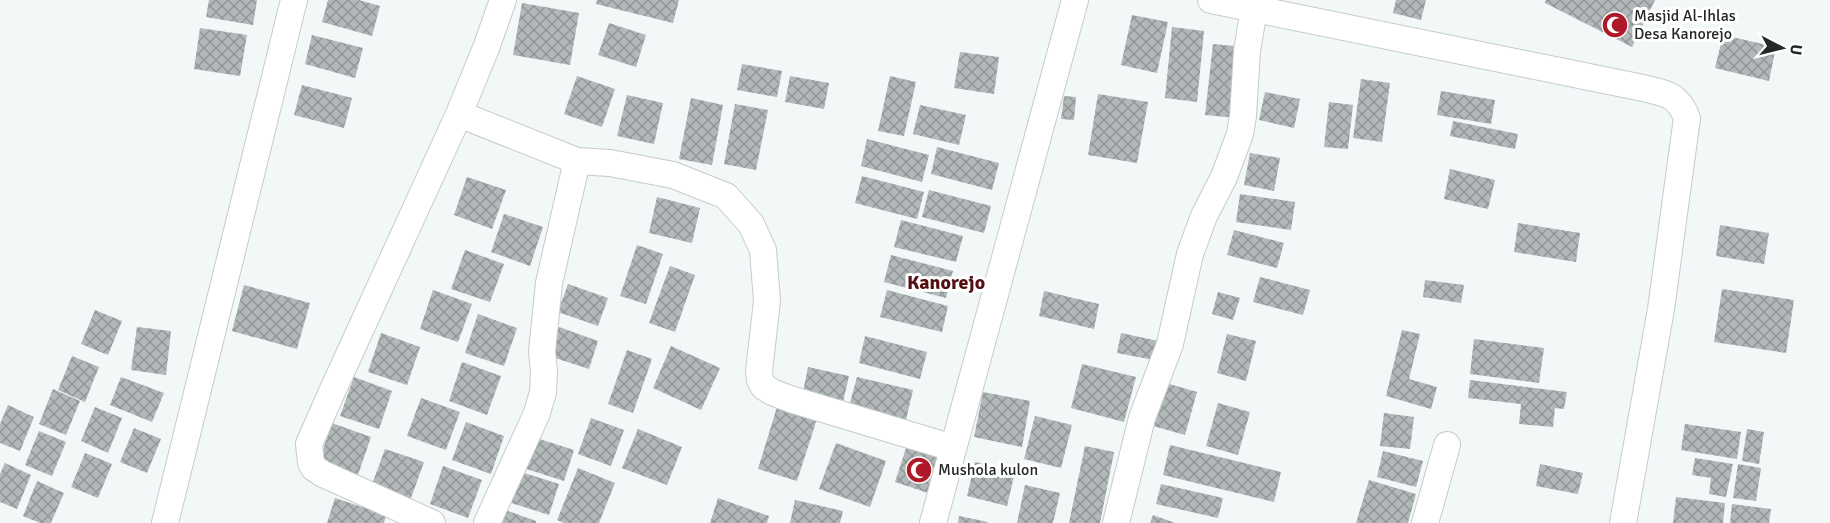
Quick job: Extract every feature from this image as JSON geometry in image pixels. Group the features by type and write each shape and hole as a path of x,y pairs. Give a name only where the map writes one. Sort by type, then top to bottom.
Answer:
{"street":[{"path":"165,523 294,0"},
{"path":"432,523 323,474 310,463 309,444 459,114 486,48 502,0"},
{"path":"933,523 1075,0"},
{"path":"1211,0 1643,88 1671,96 1682,104 1687,118 1663,298 1623,523"},
{"path":"1116,523 1142,418 1170,344 1190,254 1240,134 1254,9"},
{"path":"459,114 578,161 673,175 726,196 751,224 763,250 767,301 759,371 764,387 790,399 953,448"},
{"path":"487,523 537,413 543,392 542,351 549,283 578,161"},
{"path":"1425,523 1447,445"}],"building":[{"path":"209,0 257,0 253,25 206,17"},
{"path":"328,0 359,0 380,6 372,36 322,22"},
{"path":"597,0 679,0 673,23 596,4"},
{"path":"1396,0 1426,0 1421,20 1393,13"},
{"name":"Masjid Al-Ihlas Desa Kanorejo","path":"1546,0 1655,0 1632,47 1545,3"},
{"path":"522,3 579,13 570,65 513,55"},
{"path":"1132,15 1168,22 1157,73 1121,65"},
{"path":"609,23 646,35 636,67 598,55"},
{"path":"1172,27 1204,31 1197,102 1165,98"},
{"path":"200,28 247,35 240,76 194,69"},
{"path":"312,35 363,48 355,78 305,64"},
{"path":"1723,35 1776,47 1769,81 1715,68"},
{"path":"1213,44 1245,47 1237,118 1205,115"},
{"path":"960,52 999,57 994,94 954,88"},
{"path":"742,64 782,71 777,97 737,90"},
{"path":"577,76 615,89 602,127 564,114"},
{"path":"790,76 829,83 824,109 785,102"},
{"path":"890,76 916,82 904,136 878,131"},
{"path":"1361,79 1390,83 1382,142 1353,138"},
{"path":"302,85 352,98 344,128 294,115"},
{"path":"1441,91 1495,100 1491,124 1437,115"},
{"path":"1265,92 1300,99 1294,128 1259,120"},
{"path":"1098,94 1148,102 1137,163 1088,155"},
{"path":"627,95 663,103 654,144 617,136"},
{"path":"1064,96 1076,97 1074,120 1061,119"},
{"path":"691,98 723,105 712,165 679,159"},
{"path":"1329,102 1353,105 1348,149 1324,147"},
{"path":"735,104 768,110 756,170 724,164"},
{"path":"920,105 966,115 959,145 913,134"},
{"path":"1453,121 1518,134 1515,149 1450,136"},
{"path":"867,139 929,155 922,182 861,166"},
{"path":"937,147 999,163 992,190 931,174"},
{"path":"1250,153 1280,158 1274,191 1244,185"},
{"path":"1450,169 1495,180 1488,209 1444,199"},
{"path":"862,176 924,192 917,219 855,203"},
{"path":"467,177 506,190 492,229 454,215"},
{"path":"929,190 991,206 984,233 922,217"},
{"path":"1240,194 1295,202 1291,230 1236,222"},
{"path":"657,197 700,208 692,243 649,233"},
{"path":"504,214 543,227 530,266 491,252"},
{"path":"901,220 963,236 956,262 894,247"},
{"path":"1518,223 1580,233 1576,262 1514,252"},
{"path":"1720,225 1769,233 1764,264 1716,256"},
{"path":"1234,230 1284,243 1277,268 1227,255"},
{"path":"637,245 663,254 646,304 620,296"},
{"path":"465,250 504,264 490,302 451,289"},
{"path":"891,255 953,271 946,298 884,282"},
{"path":"670,266 695,275 675,332 649,323"},
{"path":"1260,277 1310,290 1303,315 1253,302"},
{"path":"1425,280 1464,285 1461,303 1423,297"},
{"path":"568,284 608,298 598,326 558,312"},
{"path":"244,285 310,303 297,349 232,331"},
{"path":"1722,289 1794,300 1786,353 1714,342"},
{"path":"433,290 472,304 458,342 420,329"},
{"path":"887,290 948,306 942,332 880,317"},
{"path":"1044,291 1099,304 1094,329 1039,316"},
{"path":"1218,292 1240,298 1233,320 1212,314"},
{"path":"95,310 122,321 108,355 81,344"},
{"path":"478,314 517,328 504,366 465,353"},
{"path":"137,327 171,331 166,375 131,370"},
{"path":"559,327 598,341 589,369 549,356"},
{"path":"1402,330 1420,334 1409,379 1437,387 1431,409 1386,396"},
{"path":"381,333 420,347 407,385 368,372"},
{"path":"1121,333 1163,342 1159,361 1117,353"},
{"path":"1227,334 1256,341 1246,381 1217,373"},
{"path":"865,336 927,352 920,379 859,363"},
{"path":"1474,339 1544,348 1539,383 1470,374"},
{"path":"671,346 720,368 701,410 653,388"},
{"path":"627,350 652,359 633,413 608,404"},
{"path":"72,356 99,367 85,402 58,390"},
{"path":"462,362 501,376 487,415 449,401"},
{"path":"1082,364 1136,377 1124,422 1071,408"},
{"path":"808,367 849,376 841,411 801,402"},
{"path":"121,377 164,393 152,422 110,405"},
{"path":"354,377 392,391 379,429 340,416"},
{"path":"857,377 913,390 905,424 848,410"},
{"path":"1470,380 1567,392 1564,409 1555,408 1553,427 1519,424 1521,404 1468,398"},
{"path":"1166,383 1197,392 1185,435 1153,426"},
{"path":"53,389 80,401 66,435 39,424"},
{"path":"983,392 1030,401 1022,447 974,437"},
{"path":"421,398 460,412 446,450 407,436"},
{"path":"1218,403 1250,412 1238,455 1206,446"},
{"path":"8,405 34,417 20,451 0,443 0,424"},
{"path":"95,407 122,418 108,453 81,441"},
{"path":"777,407 817,419 797,481 758,469"},
{"path":"1384,413 1414,417 1410,449 1380,446"},
{"path":"1035,416 1072,425 1061,468 1024,459"},
{"path":"591,418 624,430 611,466 578,454"},
{"path":"466,422 504,436 491,474 452,460"},
{"path":"332,423 371,437 358,475 319,461"},
{"path":"1685,424 1741,432 1737,459 1681,450"},
{"path":"134,428 161,439 147,473 120,462"},
{"path":"638,429 682,447 667,485 622,468"},
{"path":"1747,429 1764,432 1759,464 1742,461"},
{"path":"39,431 66,442 52,476 25,465"},
{"path":"530,436 574,450 564,481 520,467"},
{"path":"836,443 886,461 870,507 819,489"},
{"name":"Mushola kulon","path":"907,445 943,457 931,494 895,482"},
{"path":"1170,445 1281,472 1274,502 1163,475"},
{"path":"1085,446 1114,452 1100,523 1069,523"},
{"path":"385,449 424,462 410,501 371,487"},
{"path":"1383,451 1423,461 1416,487 1377,477"},
{"path":"85,453 112,464 98,498 71,487"},
{"path":"1695,458 1733,464 1726,497 1709,494 1711,478 1692,475"},
{"path":"975,462 1015,472 1007,506 967,496"},
{"path":"5,463 31,475 17,509 0,502 0,474"},
{"path":"1540,464 1583,473 1578,494 1536,486"},
{"path":"1738,464 1761,468 1756,501 1733,498"},
{"path":"443,466 482,480 468,518 430,504"},
{"path":"578,468 615,483 599,523 564,523 557,520"},
{"path":"515,470 559,484 549,515 505,501"},
{"path":"1369,480 1416,494 1408,523 1356,523"},
{"path":"37,481 64,493 51,523 40,523 23,516"},
{"path":"1161,484 1223,498 1218,518 1156,504"},
{"path":"1025,485 1060,493 1053,523 1017,523"},
{"path":"1676,497 1725,503 1723,523 1673,523"},
{"path":"335,498 386,515 384,523 327,523"},
{"path":"718,498 769,516 767,523 710,523"},
{"path":"795,500 843,511 840,523 790,523"},
{"path":"1732,504 1771,509 1769,523 1730,523"},
{"path":"497,507 536,521 536,523 492,523"},
{"path":"1153,515 1175,523 1150,523"},
{"path":"959,516 988,522 958,523"}],"place":[{"name":"Masjid Al-Ihlas Desa Kanorejo","path":"1615,25"},
{"name":"Mushola kulon","path":"919,470"}],"district":[{"name":"Kanorejo","path":"946,282"}]}
